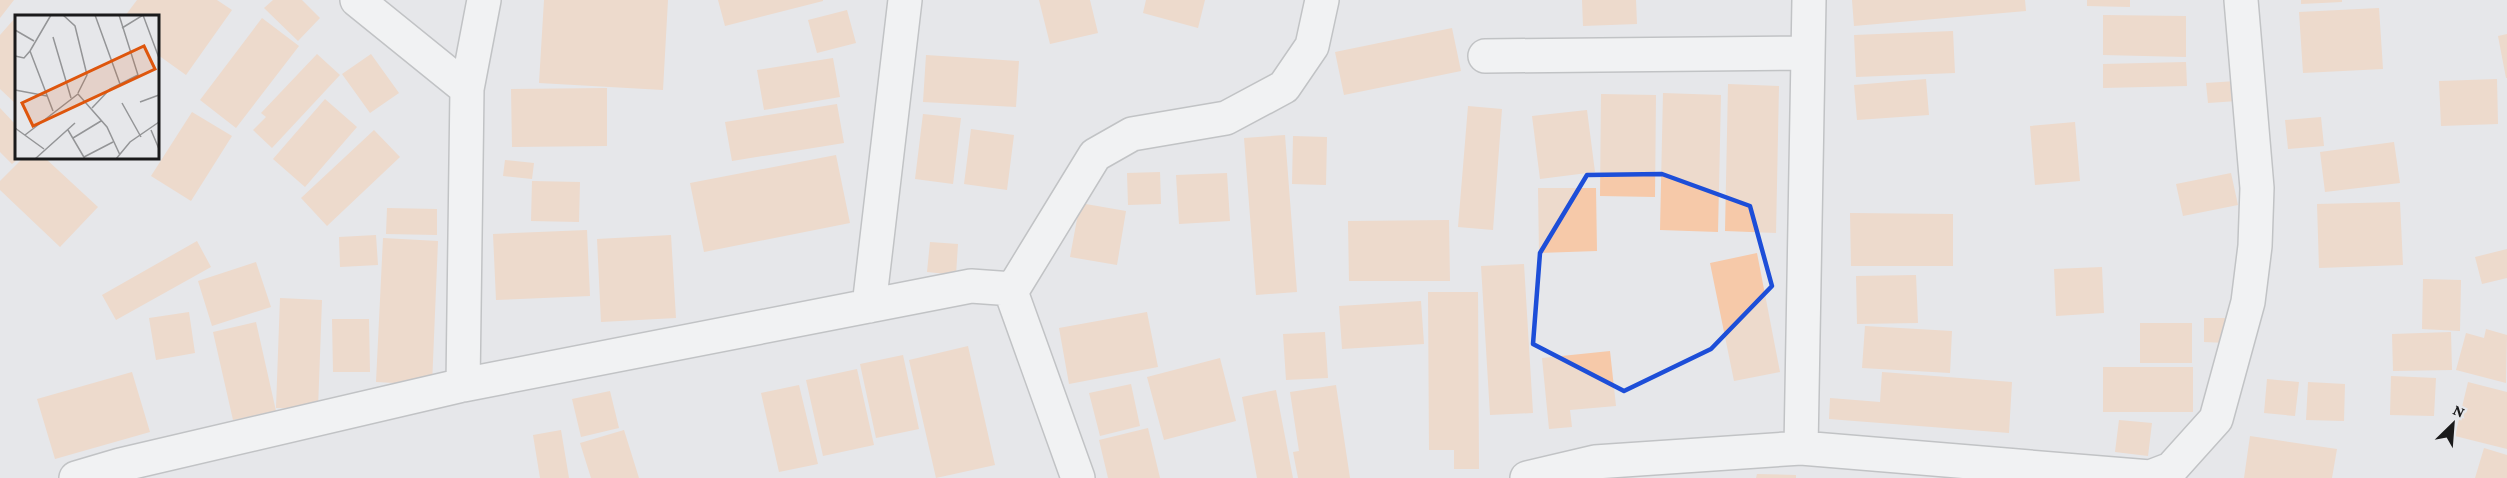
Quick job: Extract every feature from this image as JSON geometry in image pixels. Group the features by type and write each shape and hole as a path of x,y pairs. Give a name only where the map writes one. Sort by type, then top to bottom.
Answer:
{"street":[{"path":"357,0 467,88"},
{"path":"463,385 467,88 484,0"},
{"path":"869,306 905,0"},
{"path":"1078,478 1013,297 1013,289 1095,155 1132,134 1226,118 1284,87 1312,46 1322,0"},
{"path":"1801,448 1809,0"},
{"path":"1527,478 1595,462 1801,448 2150,477 2171,469 2216,419 2248,302 2255,246 2257,188 2241,0"},
{"path":"1485,56 1807,52"},
{"path":"76,478 120,465 463,385 971,286 1013,289"}],"highlighted area":[{"path":"1662,174 1750,206 1772,286 1711,349 1624,391 1533,344 1540,253 1587,175"}],"building":[{"path":"0,0 14,0 0,18"},
{"path":"137,0 217,0 232,10 186,75 159,56 159,15 126,15"},
{"path":"273,0 302,0 320,18 298,41 264,8"},
{"path":"544,0 668,0 663,90 539,83"},
{"path":"718,0 823,0 823,1 725,26"},
{"path":"1039,0 1090,0 1098,33 1050,44"},
{"path":"1146,0 1205,0 1198,28 1143,13"},
{"path":"1582,0 1636,0 1637,24 1583,26"},
{"path":"1852,0 2025,0 2026,11 1854,26"},
{"path":"2087,0 2130,0 2130,7 2087,6"},
{"path":"2301,0 2342,0 2342,2 2301,4"},
{"path":"2379,8 2383,69 2303,73 2299,12"},
{"path":"847,10 856,43 817,53 808,20"},
{"path":"2103,15 2186,16 2186,57 2103,55"},
{"path":"15,18 15,103 0,89 0,35"},
{"path":"262,18 299,46 236,128 200,100"},
{"path":"1452,28 1461,71 1344,95 1335,52"},
{"path":"1953,31 1955,73 1856,77 1854,35"},
{"path":"2507,34 2507,78 2506,78 2498,36"},
{"path":"317,54 340,75 272,148 253,130 266,117 261,113"},
{"path":"371,54 399,93 370,113 342,74"},
{"path":"926,55 1019,61 1016,107 923,102"},
{"path":"833,58 840,97 764,110 757,70"},
{"path":"2186,62 2187,86 2103,88 2103,64"},
{"path":"1926,79 1929,115 1857,120 1854,85"},
{"path":"2497,79 2498,124 2441,126 2439,81"},
{"path":"2236,81 2237,101 2208,103 2206,83"},
{"path":"1728,84 1779,86 1776,233 1725,231"},
{"path":"607,88 607,146 512,147 511,89"},
{"path":"1663,93 1721,95 1718,232 1660,230"},
{"path":"1601,94 1656,95 1655,197 1600,196"},
{"path":"325,99 357,127 305,187 273,159"},
{"path":"837,104 844,143 732,161 725,122"},
{"path":"1468,106 1502,109 1493,230 1458,227"},
{"path":"0,108 15,124 15,159 18,159 12,164 0,152"},
{"path":"1587,110 1595,172 1540,179 1532,116"},
{"path":"192,112 232,136 191,201 151,176"},
{"path":"923,114 961,118 953,184 915,179"},
{"path":"2321,117 2324,146 2288,149 2285,120"},
{"path":"2075,122 2080,181 2035,185 2030,126"},
{"path":"971,129 1014,135 1007,190 964,184"},
{"path":"374,130 400,157 327,226 301,198"},
{"path":"1285,135 1297,292 1256,295 1244,138"},
{"path":"1293,136 1327,137 1326,185 1292,184"},
{"path":"2394,142 2400,183 2325,192 2320,152"},
{"path":"836,155 850,223 704,252 690,183"},
{"path":"22,159 46,159 98,207 60,247 0,190 0,181"},
{"path":"505,160 534,163 532,179 503,176"},
{"path":"1160,172 1161,204 1128,205 1127,173"},
{"path":"1227,173 1230,221 1179,224 1176,175"},
{"path":"2231,173 2238,205 2183,216 2176,184"},
{"path":"532,181 580,182 579,222 531,221"},
{"path":"1538,188 1596,188 1597,251 1539,253"},
{"path":"2400,202 2403,265 2319,268 2317,204"},
{"path":"1080,203 1126,211 1117,265 1070,257"},
{"path":"387,208 437,209 437,235 386,234"},
{"path":"1850,213 1953,214 1953,266 1851,266"},
{"path":"1449,220 1450,281 1349,281 1348,221"},
{"path":"587,230 590,296 496,300 493,234"},
{"path":"376,235 378,265 340,267 339,237"},
{"path":"671,235 676,318 601,322 597,239"},
{"path":"383,238 438,241 432,385 376,382"},
{"path":"197,241 211,267 116,320 102,295"},
{"path":"930,242 958,244 956,275 927,272"},
{"path":"2507,249 2507,278 2482,284 2475,257"},
{"path":"1757,253 1780,372 1734,381 1710,263"},
{"path":"256,262 271,307 212,326 198,281"},
{"path":"1524,264 1533,413 1490,415 1481,266"},
{"path":"2102,267 2104,313 2056,316 2054,269"},
{"path":"1916,275 1918,323 1857,324 1856,276"},
{"path":"2423,279 2461,280 2460,331 2422,329"},
{"path":"1428,292 1478,292 1479,469 1454,469 1454,450 1429,450"},
{"path":"280,298 322,300 318,409 276,408"},
{"path":"1421,301 1424,344 1342,349 1339,306"},
{"path":"189,312 195,353 156,360 149,318"},
{"path":"1147,312 1158,367 1069,384 1059,328"},
{"path":"2204,318 2227,318 2228,343 2204,342"},
{"path":"332,319 369,319 370,372 333,372"},
{"path":"256,322 276,411 233,420 213,332"},
{"path":"2140,323 2192,323 2192,363 2140,363"},
{"path":"1865,326 1952,331 1950,373 1862,368"},
{"path":"2486,329 2507,335 2506,383 2456,370 2466,333 2484,338"},
{"path":"1325,332 1328,378 1286,380 1283,334"},
{"path":"2451,332 2452,370 2393,371 2392,334"},
{"path":"968,346 995,465 936,478 909,360"},
{"path":"1610,351 1616,406 1570,410 1572,427 1549,429 1542,358"},
{"path":"903,355 919,429 876,438 860,364"},
{"path":"1220,358 1236,421 1164,440 1147,377"},
{"path":"2103,367 2193,367 2193,412 2103,412"},
{"path":"857,369 874,445 823,456 806,380"},
{"path":"132,372 150,432 55,459 37,399"},
{"path":"1882,372 2012,382 2009,433 1829,419 1830,398 1880,402"},
{"path":"2391,376 2436,378 2434,416 2390,415"},
{"path":"2267,379 2299,382 2295,416 2264,413"},
{"path":"2308,382 2345,384 2344,421 2306,420"},
{"path":"2468,382 2507,392 2507,449 2455,436"},
{"path":"1131,384 1140,426 1100,436 1089,393"},
{"path":"799,385 818,464 779,472 761,393"},
{"path":"1336,385 1350,478 1298,478 1293,452 1299,451 1290,392"},
{"path":"1276,390 1293,478 1257,478 1242,397"},
{"path":"610,391 619,428 581,437 572,399"},
{"path":"2119,420 2152,423 2148,456 2115,452"},
{"path":"1148,428 1160,478 1108,478 1099,440"},
{"path":"561,430 569,478 540,478 533,435"},
{"path":"624,430 639,478 591,478 580,443"},
{"path":"2250,436 2337,449 2332,478 2244,478"},
{"path":"2484,448 2507,455 2507,478 2475,478"},
{"path":"1757,474 1796,475 1796,478 1756,478"}]}
